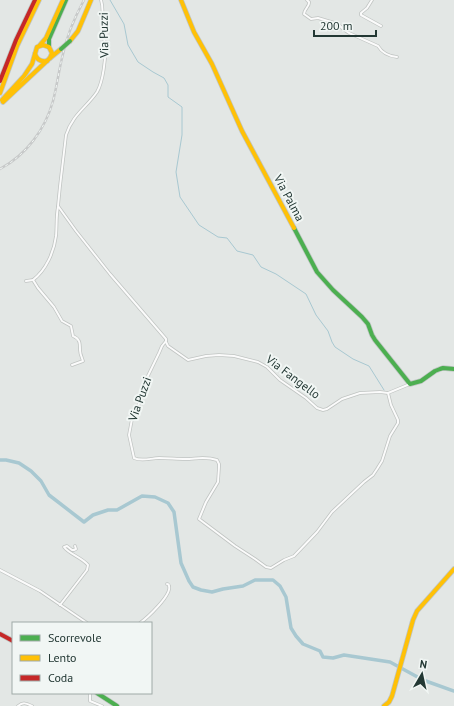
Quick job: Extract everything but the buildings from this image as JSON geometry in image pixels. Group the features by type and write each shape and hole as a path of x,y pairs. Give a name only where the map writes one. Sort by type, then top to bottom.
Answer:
{"main road":[{"path":"0,81 10,53 26,16 35,0"},
{"path":"0,94 13,54 39,0"},
{"path":"65,0 46,38 36,49 32,64 3,101 70,41 78,31 91,0"},
{"path":"35,53 36,57 43,62 49,59 52,53 49,47 48,39 65,0"},
{"name":"Via Palma","path":"181,0 194,32 212,64 242,131 315,268 333,290 368,324 375,340 410,384"},
{"path":"39,46 43,45 56,50 61,49"},
{"name":"Via Fangello","path":"410,384 421,381 440,369 454,369"},
{"path":"384,706 389,702 392,696 413,620 417,611 454,570"},
{"path":"0,634 12,640"},
{"path":"98,694 117,706"}],"street":[{"name":"Via Puzzi","path":"33,280 43,269 54,248 66,135 75,116 98,90 102,78 105,51 102,23 103,6 101,0"},
{"path":"307,0 309,4 304,11 304,14 310,19 318,18 338,24 349,33 378,46 381,51 389,56 397,56"},
{"path":"372,0 361,15 381,26"},
{"path":"58,206 110,274 165,337 166,341"},
{"path":"26,281 33,280 54,307 62,321 71,326 73,336 80,340 80,353 83,361 72,365"},
{"name":"Via Puzzi","path":"166,341 162,346 141,392 138,408 132,419 129,435 134,458 142,460 203,457 216,460 219,464 218,482 206,502 199,519 268,568 294,556 318,532 332,512 373,475 382,461 390,436 398,423 388,393"},
{"name":"Via Fangello","path":"166,341 168,346 188,360 219,355 234,356 258,362 267,367 280,380 306,398 317,408 322,410 327,409 342,399 360,393 388,393 410,384"},
{"path":"60,604 87,570 88,565 64,547 66,546 74,550 76,549 75,546"},
{"path":"0,570 40,591 86,622"},
{"path":"141,622 152,613 165,597 169,589 167,584"},
{"path":"90,694 90,702 102,706"},
{"path":"18,706 23,703 32,706"}],"waterway":[{"path":"110,0 124,24 128,45 138,62 164,78 168,85 168,97 182,107 182,135 176,172 180,197 199,225 218,237 227,238 237,251 253,255 261,267 276,274 306,294 316,315 328,331 335,347 353,359 369,366 384,390"},
{"path":"0,460 19,463 31,471 41,481 49,495 84,522 93,515 108,510 117,510 142,496 155,497 168,503 174,512 181,563 193,587 212,592 243,586 255,580 273,580 280,586 286,597 291,628 296,636 303,644 320,651 323,657 333,658 344,655 390,662 423,680 454,691"}],"railway":[{"path":"0,169 18,157 26,149 40,132 45,122 53,101 67,40 74,19 84,0"}],"traffic: fast":[{"path":"49,47 49,39 66,0"},
{"path":"61,49 70,41"},
{"path":"294,228 317,272 368,324 375,340 410,384 421,381 440,369 454,369"},
{"path":"99,694 117,706"}],"traffic: slow":[{"path":"0,93 17,46 39,0"},
{"path":"40,45 46,38 63,0"},
{"path":"70,41 78,31 91,0"},
{"path":"181,0 194,32 212,64 242,131 294,228"},
{"path":"2,100 24,76 32,64 37,47 43,45 49,47 52,53 50,58 3,102"},
{"path":"50,58 61,49"},
{"path":"35,54 40,60 47,61"},
{"path":"384,706 389,702 392,696 413,620 417,611 454,569"}],"traffic: jam":[{"path":"0,81 16,40 35,0"},
{"path":"0,634 12,640"}]}
